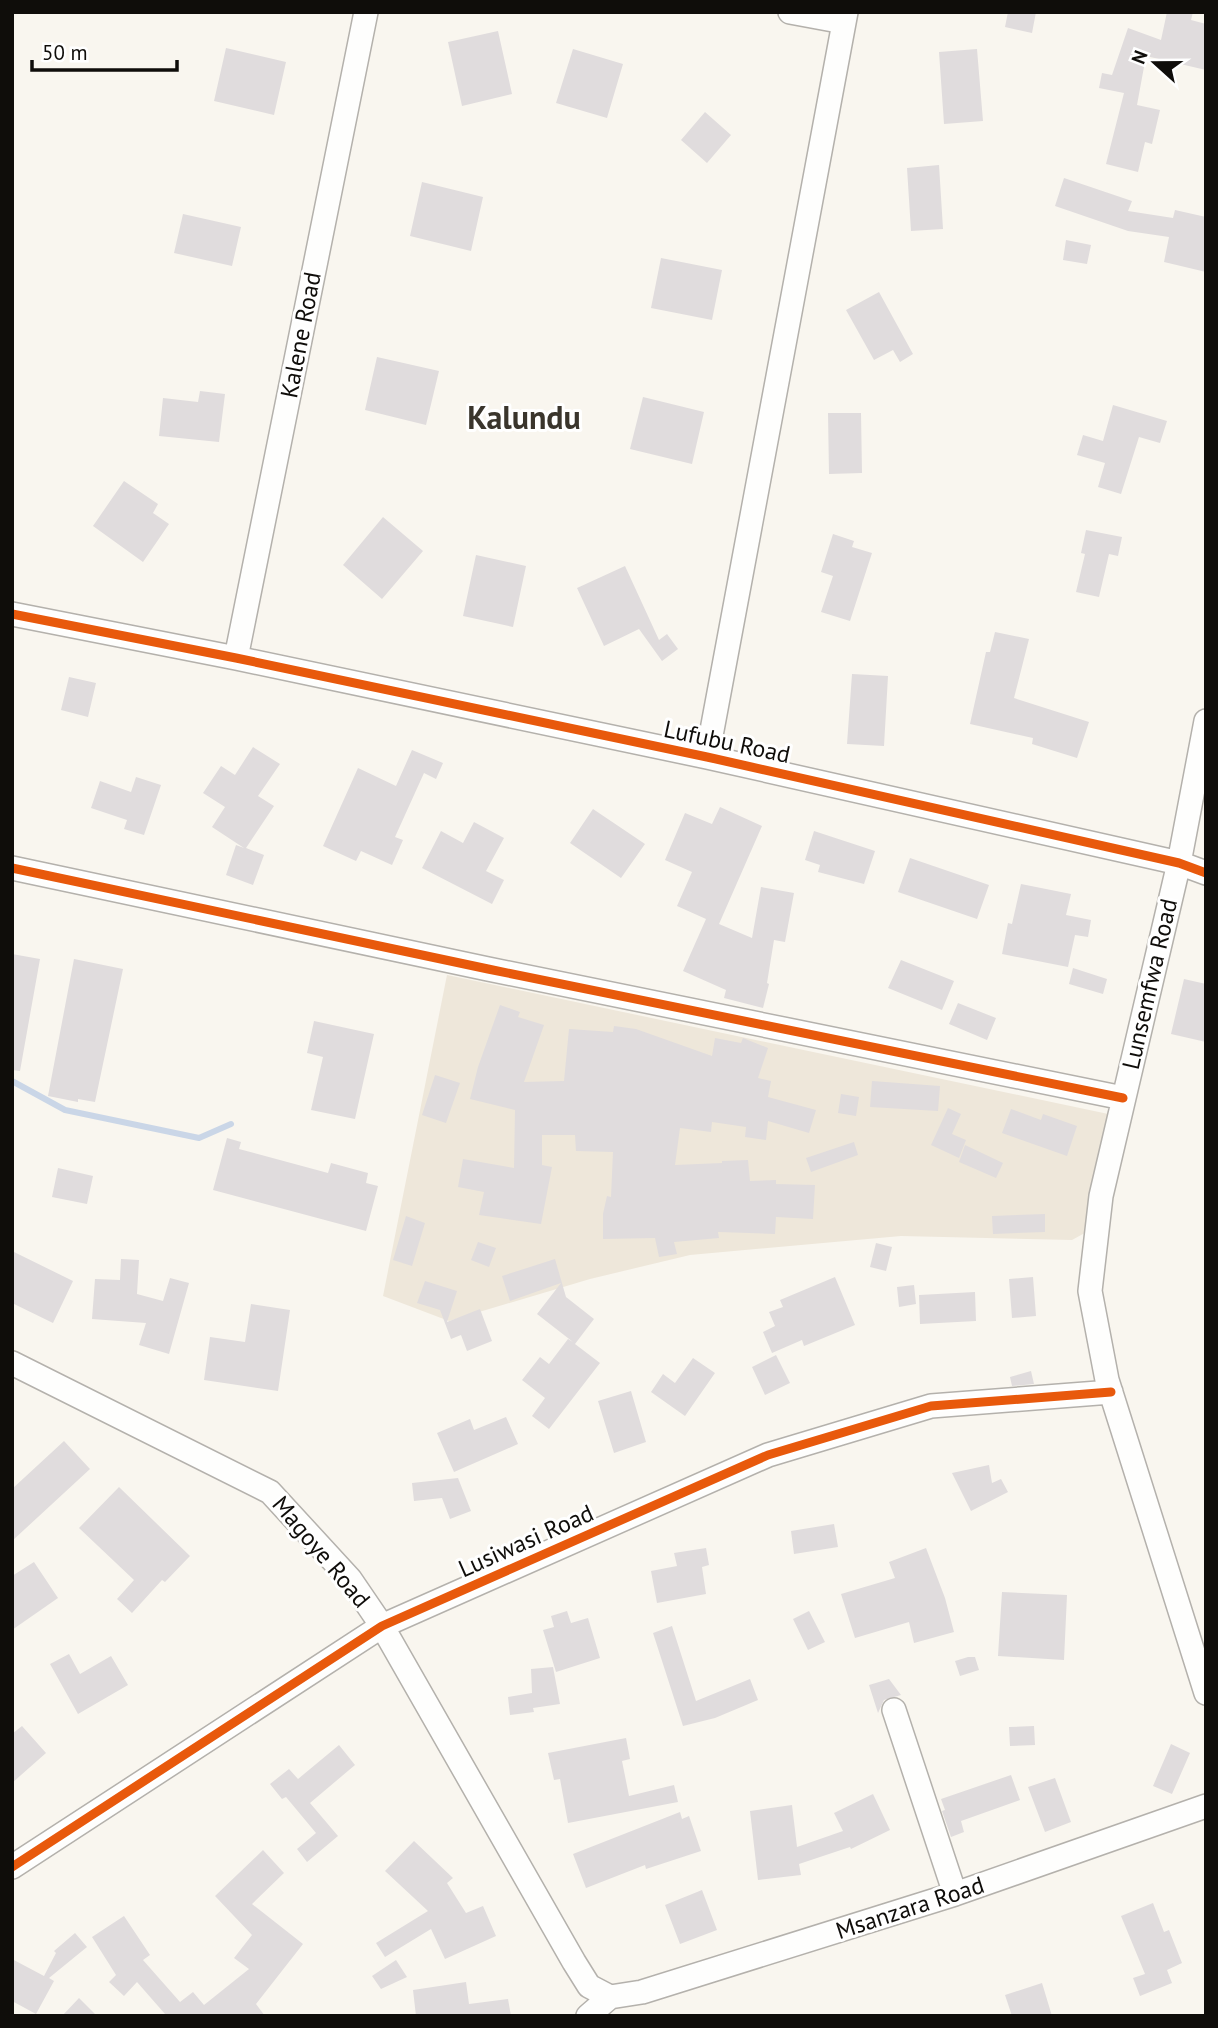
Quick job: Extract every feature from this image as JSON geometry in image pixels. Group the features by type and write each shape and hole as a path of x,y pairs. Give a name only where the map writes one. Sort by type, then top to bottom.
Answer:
{"street":[{"name":"Kalene Road","path":"236,658 366,12"},
{"path":"707,757 845,17 790,12"},
{"name":"Lufubu Road","path":"12,614 707,757 1179,863 1206,873"},
{"name":"Lunsemfwa Road","path":"1206,721 1179,863 1101,1196 1090,1291 1111,1392 1206,1693"},
{"path":"12,868 488,969 1123,1098"},
{"name":"Magoye Road","path":"12,1363 270,1492 350,1578 382,1626 574,1962 589,1986 610,1997"},
{"name":"Lusiwasi Road","path":"12,1867 382,1626 768,1455 931,1406 1111,1392"},
{"path":"894,1710 955,1895"},
{"name":"Msanzara Road","path":"610,1997 642,1992 955,1895 1206,1806"},
{"path":"588,2016 610,1997"}],"shaded area":[{"path":"447,975 1113,1115 1092,1229 1072,1240 901,1236 690,1255 590,1279 449,1321 383,1296"}],"building":[{"path":"1008,12 1036,12 1032,33 1005,27"},
{"path":"1167,12 1193,12 1191,20 1206,24 1206,70 1146,56 1137,105 1160,110 1152,144 1145,142 1138,172 1106,164 1124,93 1099,88 1102,73 1112,75 1128,28 1161,40"},
{"path":"498,31 512,94 462,106 448,42"},
{"path":"226,48 286,62 274,115 214,101"},
{"path":"573,49 623,64 607,118 556,103"},
{"path":"977,49 983,121 944,124 939,52"},
{"path":"705,112 731,135 707,163 681,140"},
{"path":"939,165 943,229 911,231 907,168"},
{"path":"1064,178 1132,201 1128,211 1173,218 1175,210 1206,217 1206,272 1164,262 1169,237 1128,231 1055,206"},
{"path":"422,182 483,197 471,251 410,236"},
{"path":"183,214 241,227 232,266 174,253"},
{"path":"1066,240 1091,245 1087,264 1063,260"},
{"path":"661,258 722,270 712,320 651,308"},
{"path":"879,292 913,354 900,362 893,350 874,360 846,310"},
{"path":"377,357 439,371 426,425 365,410"},
{"path":"200,391 225,394 219,442 159,436 163,398 198,402"},
{"path":"643,397 704,412 692,464 630,449"},
{"path":"1113,405 1167,421 1160,443 1139,437 1121,494 1098,487 1105,463 1077,455 1083,435 1103,441"},
{"path":"828,413 861,413 862,473 829,474"},
{"path":"124,481 158,504 153,513 169,524 143,562 93,526"},
{"path":"383,517 423,551 382,599 343,565"},
{"path":"1086,530 1122,537 1118,556 1109,554 1099,597 1076,592 1085,554 1081,553"},
{"path":"833,534 854,541 852,547 872,553 850,621 821,612 833,576 821,572"},
{"path":"476,555 526,566 513,627 463,616"},
{"path":"625,566 659,640 667,634 678,649 662,661 639,629 604,646 577,588"},
{"path":"995,632 1029,639 1014,698 1089,722 1077,758 1032,744 1033,738 970,724 986,652 990,652"},
{"path":"852,674 888,676 884,746 847,744"},
{"path":"69,677 96,683 88,717 61,710"},
{"path":"253,747 280,764 258,796 274,806 246,848 264,855 253,885 226,875 236,845 244,848 212,827 225,807 203,793 221,766 235,775"},
{"path":"412,750 443,763 436,779 424,773 395,837 403,840 392,865 361,851 356,861 323,846 358,768 396,786"},
{"path":"136,777 161,785 144,835 124,829 127,820 91,808 100,781 131,792"},
{"path":"720,807 762,826 719,924 752,938 761,887 794,893 785,942 774,940 763,1008 724,998 726,990 683,971 706,919 677,906 692,872 665,860 685,813 712,824"},
{"path":"593,809 645,844 621,878 570,843"},
{"path":"474,822 504,838 486,871 504,880 492,904 422,868 441,831 463,843"},
{"path":"814,831 875,851 864,884 818,872 820,865 805,860"},
{"path":"910,858 989,885 977,919 898,892"},
{"path":"1021,884 1071,894 1066,915 1091,920 1088,937 1075,935 1068,967 1002,954 1008,923 1012,924"},
{"path":"12,954 40,959 20,1071 12,1070"},
{"path":"74,959 123,969 95,1102 78,1099 78,1102 48,1096"},
{"path":"901,960 954,981 942,1010 888,988"},
{"path":"1073,968 1107,979 1103,994 1069,984"},
{"path":"1184,979 1206,984 1206,1042 1171,1034"},
{"path":"958,1003 996,1018 987,1040 949,1024"},
{"path":"500,1005 520,1012 518,1017 544,1025 524,1082 564,1081 569,1029 613,1032 614,1026 636,1029 712,1056 715,1038 741,1043 743,1038 768,1048 758,1078 771,1081 768,1097 816,1110 809,1133 768,1121 766,1140 745,1137 746,1127 712,1122 711,1132 680,1128 675,1165 748,1160 750,1181 776,1180 776,1184 815,1185 813,1219 776,1217 775,1234 718,1232 719,1238 674,1242 677,1254 659,1257 655,1238 603,1239 603,1214 607,1196 611,1197 613,1152 576,1151 575,1135 542,1135 542,1165 552,1167 541,1224 479,1215 484,1192 458,1187 463,1159 514,1168 515,1110 470,1099 478,1067"},
{"path":"314,1021 374,1034 355,1119 311,1110 323,1057 307,1053"},
{"path":"435,1075 460,1083 446,1123 422,1115"},
{"path":"872,1081 940,1086 938,1111 870,1107"},
{"path":"841,1094 859,1097 856,1116 838,1113"},
{"path":"948,1108 961,1114 952,1134 966,1140 959,1158 931,1145"},
{"path":"1011,1109 1041,1120 1043,1114 1077,1126 1067,1156 1002,1133"},
{"path":"227,1138 241,1142 239,1149 328,1173 331,1163 368,1173 366,1183 378,1186 366,1231 213,1190"},
{"path":"854,1142 858,1155 811,1172 806,1158"},
{"path":"965,1145 1003,1163 996,1178 959,1162"},
{"path":"58,1168 93,1176 87,1204 52,1197"},
{"path":"1045,1214 1045,1232 993,1234 992,1216"},
{"path":"406,1216 425,1223 412,1266 393,1260"},
{"path":"478,1242 496,1248 489,1267 471,1260"},
{"path":"876,1243 892,1247 886,1271 870,1267"},
{"path":"12,1251 73,1281 53,1323 12,1303"},
{"path":"121,1259 139,1260 137,1294 163,1301 170,1278 189,1283 169,1354 139,1345 146,1323 92,1319 95,1279 120,1280"},
{"path":"555,1259 566,1297 594,1319 575,1344 600,1363 549,1429 532,1416 545,1398 522,1380 540,1357 549,1364 568,1339 573,1342 537,1314 561,1283 510,1301 502,1276"},
{"path":"835,1277 855,1325 804,1346 802,1340 772,1353 763,1332 775,1326 769,1312 783,1307 780,1300"},
{"path":"1033,1277 1036,1316 1012,1318 1009,1279"},
{"path":"425,1281 457,1291 447,1322 480,1309 492,1341 467,1351 461,1335 451,1339 440,1310 417,1303"},
{"path":"914,1285 916,1304 899,1307 897,1287"},
{"path":"975,1292 976,1321 920,1324 919,1295"},
{"path":"251,1304 290,1310 278,1391 204,1380 210,1337 245,1342"},
{"path":"776,1355 790,1383 765,1395 752,1367"},
{"path":"693,1358 715,1373 685,1416 651,1392 663,1374 675,1383"},
{"path":"1031,1371 1034,1384 1012,1386 1010,1377"},
{"path":"631,1391 646,1442 614,1453 598,1401"},
{"path":"506,1417 518,1444 454,1472 437,1433 470,1419 474,1430"},
{"path":"64,1441 90,1469 12,1541 12,1489"},
{"path":"989,1465 992,1483 1001,1479 1008,1492 971,1511 952,1473"},
{"path":"458,1478 471,1511 450,1519 442,1498 414,1501 412,1483"},
{"path":"119,1487 190,1556 165,1582 162,1580 132,1613 117,1599 134,1580 79,1528"},
{"path":"834,1524 838,1547 794,1554 791,1531"},
{"path":"706,1548 709,1565 702,1567 706,1594 657,1603 651,1571 677,1566 674,1553"},
{"path":"926,1548 945,1598 954,1632 914,1643 909,1622 855,1638 841,1594 895,1578 889,1562"},
{"path":"34,1562 58,1598 12,1630 12,1576"},
{"path":"1002,1592 1067,1595 1064,1660 998,1656"},
{"path":"567,1611 571,1623 588,1618 600,1658 556,1672 543,1630 554,1627 551,1616"},
{"path":"809,1611 825,1642 808,1650 793,1619"},
{"path":"672,1626 696,1701 750,1679 758,1700 715,1718 683,1726 653,1633"},
{"path":"69,1654 80,1674 111,1656 128,1685 78,1714 50,1664"},
{"path":"975,1657 979,1670 960,1676 955,1661"},
{"path":"553,1667 560,1704 533,1708 534,1712 510,1715 508,1697 532,1693 531,1669"},
{"path":"889,1679 901,1695 884,1700 878,1713 869,1685"},
{"path":"22,1726 46,1753 12,1783 12,1734"},
{"path":"1034,1726 1035,1745 1010,1746 1009,1727"},
{"path":"626,1738 630,1759 622,1761 629,1796 674,1785 678,1802 568,1823 560,1779 554,1780 548,1753"},
{"path":"1171,1744 1190,1753 1172,1794 1153,1786"},
{"path":"339,1745 355,1765 310,1803 338,1836 307,1862 297,1849 316,1833 286,1797 282,1799 270,1784 289,1769 298,1779"},
{"path":"1011,1775 1020,1800 961,1821 964,1832 951,1837 941,1799"},
{"path":"1055,1778 1071,1822 1045,1832 1028,1787"},
{"path":"873,1794 890,1830 851,1849 850,1847 799,1864 801,1875 758,1880 750,1811 792,1805 797,1847 843,1831 834,1813"},
{"path":"680,1812 682,1819 689,1816 701,1851 646,1869 645,1865 586,1888 573,1854"},
{"path":"414,1841 453,1878 447,1883 466,1913 483,1906 496,1936 445,1959 431,1929 385,1957 376,1943 428,1911 385,1871"},
{"path":"263,1850 284,1873 252,1904 303,1944 256,2004 265,2016 162,2016 165,2014 137,1982 124,1996 109,1982 116,1975 92,1937 124,1916 150,1955 143,1960 180,2002 193,1992 204,2005 249,1969 234,1958 252,1935 215,1896"},
{"path":"702,1890 717,1930 680,1944 665,1905"},
{"path":"1153,1903 1164,1932 1169,1930 1182,1963 1167,1970 1172,1983 1140,1996 1133,1978 1145,1974 1121,1916"},
{"path":"75,1933 87,1947 49,1978 54,1981 36,2014 12,2001 12,1959 44,1976 56,1953 54,1951"},
{"path":"396,1960 407,1977 381,1989 372,1976"},
{"path":"466,1982 469,2004 508,1999 511,2016 416,2016 413,1990"},
{"path":"1042,1983 1052,2016 1012,2016 1005,1995"},
{"path":"79,1998 97,2016 62,2016"}],"waterway":[{"path":"12,1081 65,1110 199,1138 231,1124"}],"cycle path":[{"path":"12,614 707,757 1179,863 1206,873"},
{"path":"12,868 488,969 1123,1098"},
{"path":"12,1867 382,1626 768,1455 931,1406 1111,1392"}],"district":[{"name":"Kalundu","path":"524,418"}]}
